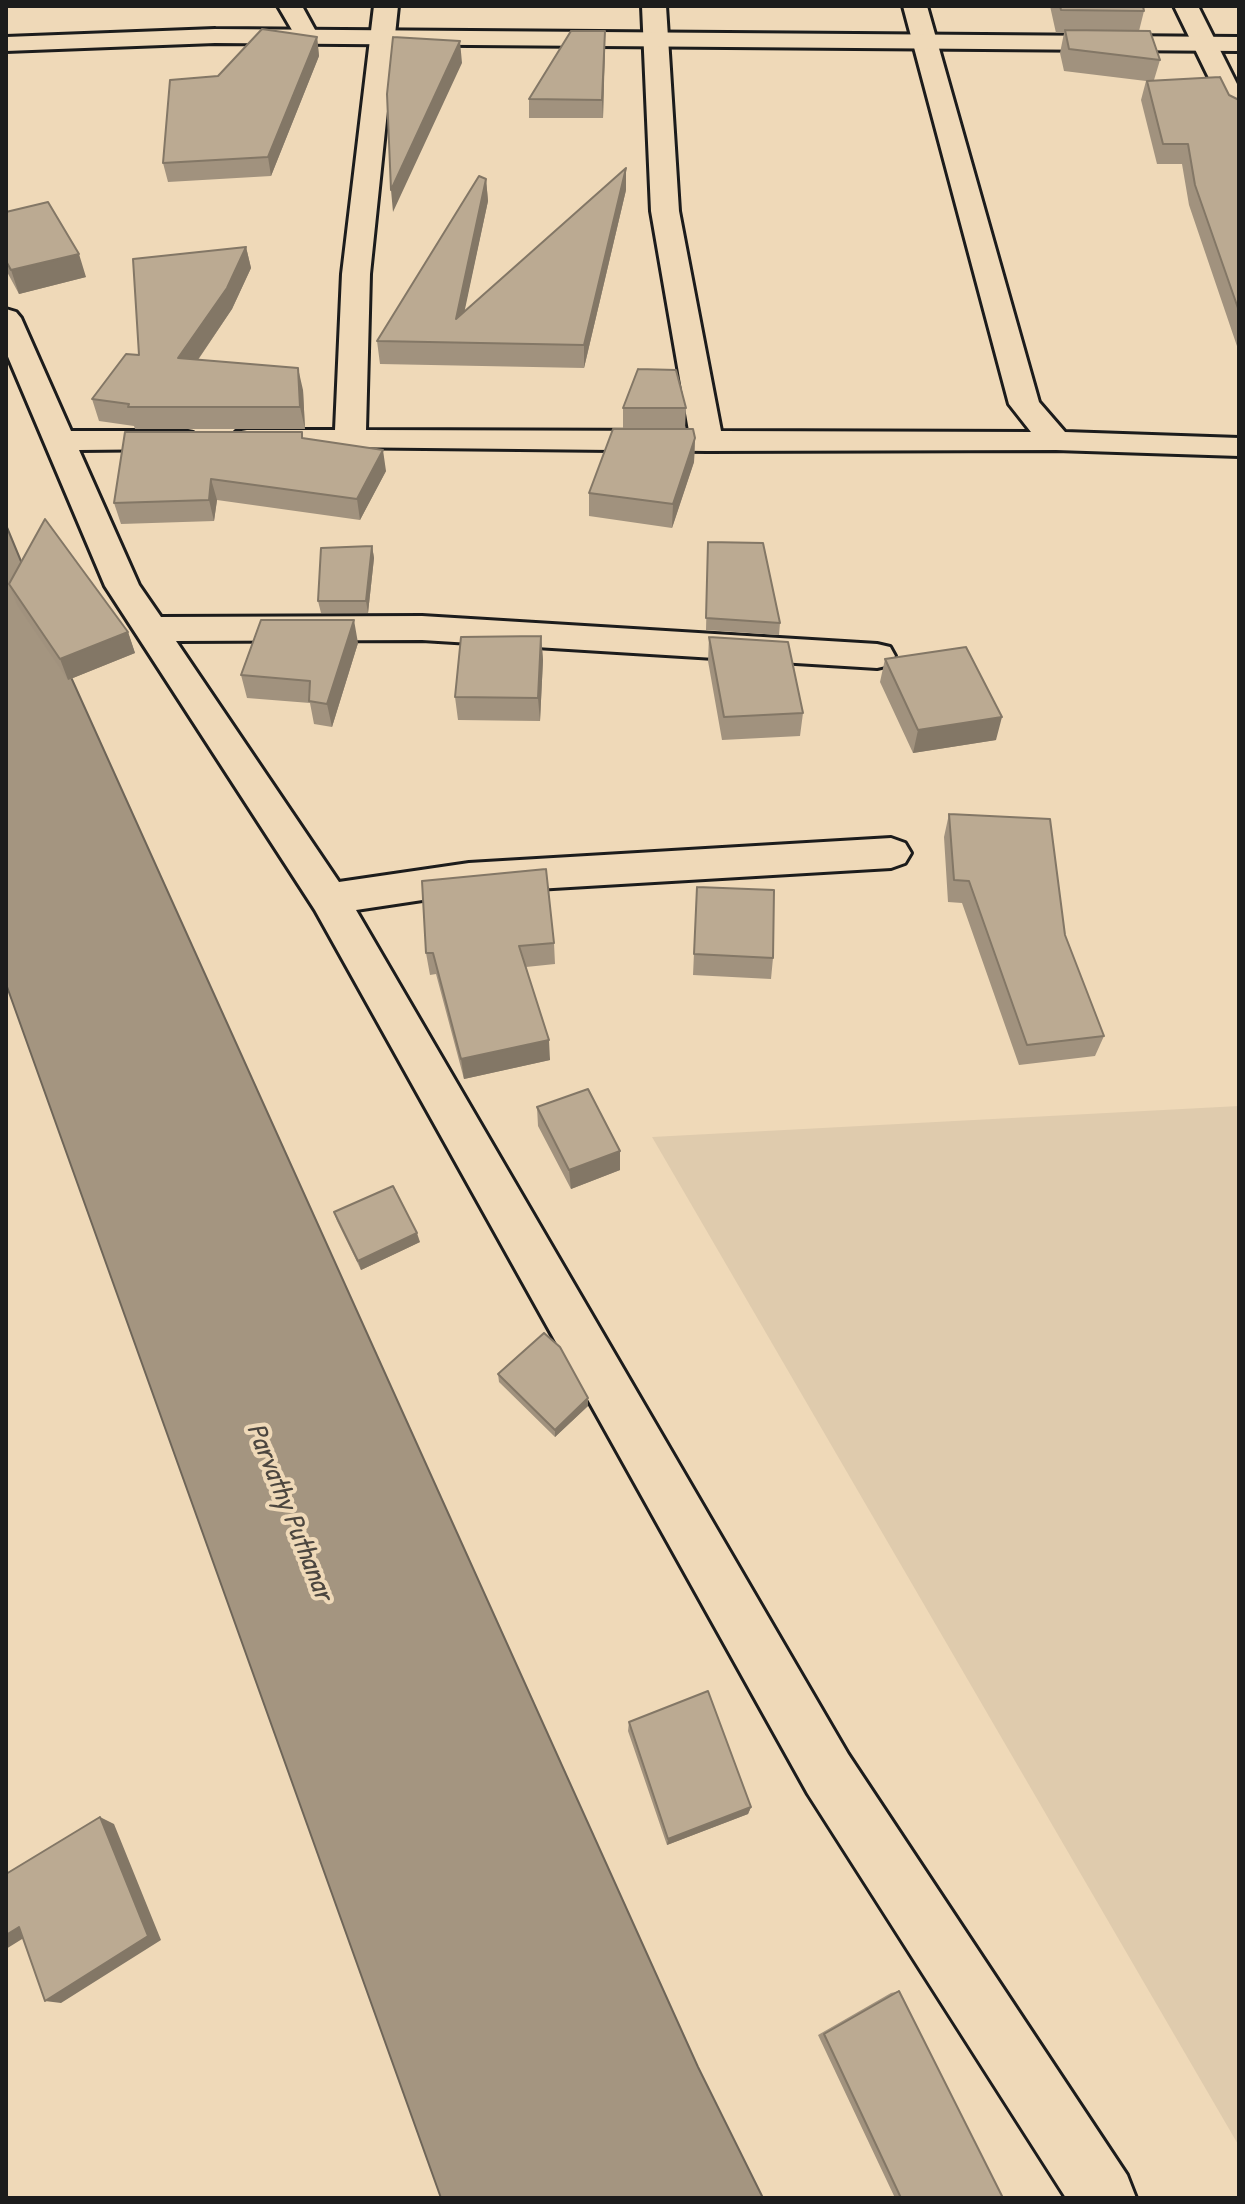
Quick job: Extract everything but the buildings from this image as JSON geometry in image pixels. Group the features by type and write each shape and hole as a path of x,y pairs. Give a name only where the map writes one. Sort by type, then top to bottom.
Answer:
{"street":[{"path":"290,6 307,37"},
{"path":"350,439 356,274 386,6"},
{"path":"654,6 665,211 707,442"},
{"path":"915,6 1024,404 1056,441"},
{"path":"1186,6 1239,113"},
{"path":"6,44 215,36 1239,44"},
{"path":"6,318 122,586 329,899 828,1774 1104,2198"},
{"path":"61,441 1056,441 1239,447"},
{"path":"150,629 422,628 877,656"},
{"path":"329,899 469,878 891,853"}],"shaded area":[{"path":"1239,1106 1239,2146 652,1137"}],"water":[{"name":"Parvathy Puthanar","path":"6,525 47,624 698,2067 763,2198 441,2198 6,984"}]}
